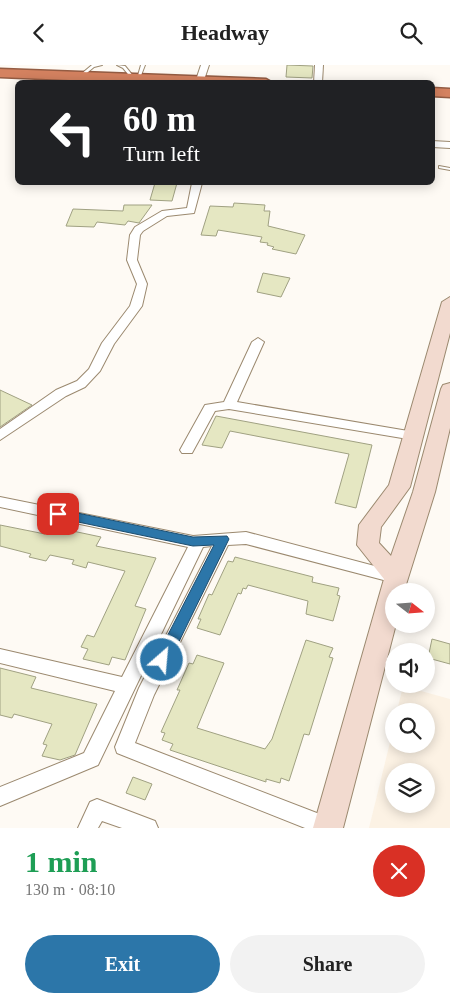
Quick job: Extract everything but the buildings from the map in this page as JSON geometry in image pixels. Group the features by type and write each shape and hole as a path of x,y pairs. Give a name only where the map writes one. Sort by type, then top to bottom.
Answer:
{"highway":[{"path":"0,75 200,80"},
{"path":"0,75 130,77 144,80"},
{"path":"435,90 450,91"}],"street":[{"path":"200,80 205,65"},
{"path":"318,80 319,65"},
{"path":"435,145 450,145"},
{"path":"0,436 61,393 81,384 94,371 108,343 136,306 142,284 132,260 135,235 139,229 165,213 191,211 197,185"},
{"path":"396,577 368,545 367,538 370,525 399,487 445,340 450,302"},
{"path":"229,405 258,341"},
{"path":"223,539 145,695 124,747 328,828 396,577 424,492 450,389"},
{"path":"187,450 210,409 229,405 414,436"},
{"path":"0,502 198,541 246,538 396,577"},
{"path":"0,797 91,759 198,541"},
{"path":"0,656 126,686"},
{"path":"88,828 97,809 148,828"}],"lane":[{"path":"81,76 93,66 100,65"},
{"path":"119,65 124,67 130,77"},
{"path":"441,167 450,169"}],"shaded area":[{"path":"401,693 428,693 450,699 450,828 369,828 387,753 435,753 435,703 399,703"}],"route":[{"path":"58,514 193,541 223,539 162,660"}]}
